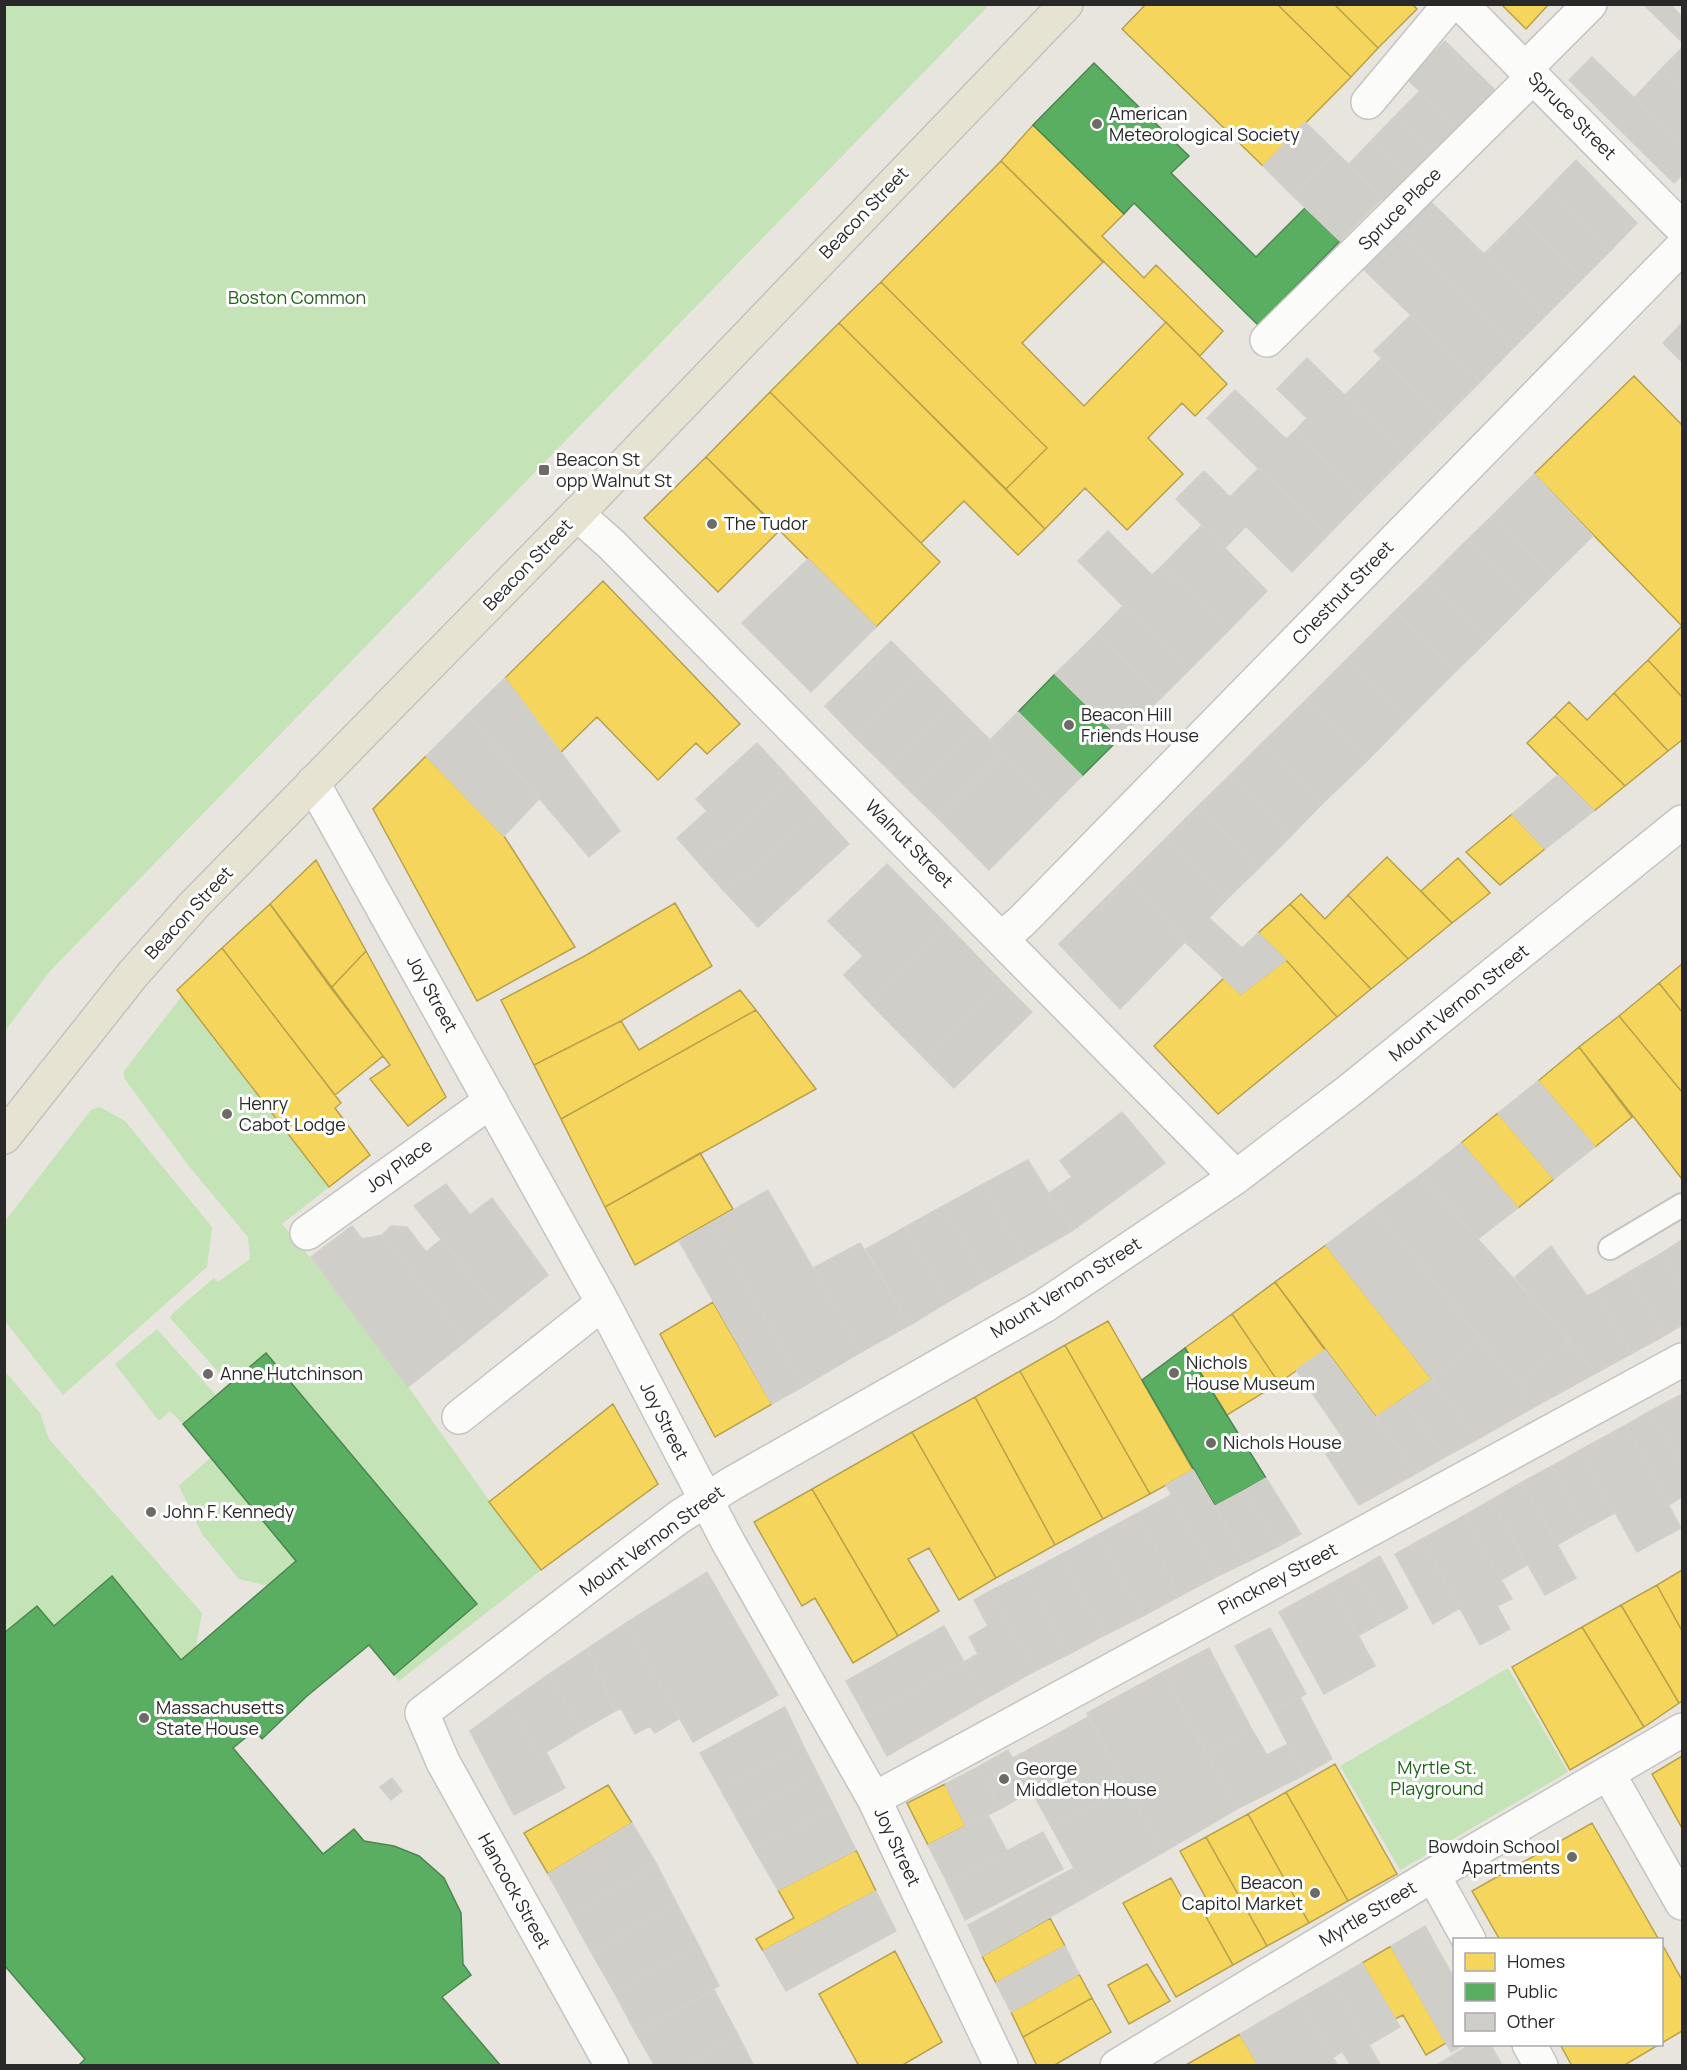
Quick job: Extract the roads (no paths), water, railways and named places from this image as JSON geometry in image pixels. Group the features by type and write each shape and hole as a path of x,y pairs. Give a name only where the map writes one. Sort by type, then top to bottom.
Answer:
{"main road":[{"name":"Beacon Street","path":"4,1137 133,974 194,905 577,514 1066,4"}],"street":[{"path":"1368,102 1450,4"},
{"name":"Spruce Street","path":"1461,4 1683,228"},
{"name":"Spruce Place","path":"1267,340 1529,73 1590,4"},
{"name":"Chestnut Street","path":"1002,938 1022,921 1683,247"},
{"name":"Walnut Street","path":"577,514 611,544 1236,1177"},
{"name":"Joy Street","path":"313,783 603,1303 706,1500 874,1799 1001,2066"},
{"name":"Mount Vernon Street","path":"422,1713 679,1517 741,1478 1044,1306 1236,1177 1359,1083 1683,822"},
{"name":"Joy Place","path":"307,1233 491,1101"},
{"path":"459,1417 603,1303"},
{"name":"Pinckney Street","path":"874,1799 1683,1360"},
{"name":"Hancock Street","path":"422,1713 443,1762 612,2066"},
{"name":"Myrtle Street","path":"1117,2066 1433,1875 1683,1730"},
{"path":"1608,1773 1683,1903"},
{"path":"1433,1875 1468,1938"},
{"path":"1530,2046 1541,2066"}],"lane":[{"path":"1610,1248 1683,1205"}],"place":[{"name":"American Meteorological Society","path":"1097,124"},
{"name":"Beacon St opp Walnut St","path":"544,470"},
{"name":"The Tudor","path":"712,524"},
{"name":"Beacon Hill Friends House","path":"1069,725"},
{"name":"Henry Cabot Lodge","path":"227,1114"},
{"name":"Nichols House Museum","path":"1174,1373"},
{"name":"Anne Hutchinson","path":"208,1374"},
{"name":"Nichols House","path":"1211,1443"},
{"name":"John F. Kennedy","path":"151,1512"},
{"name":"Massachusetts State House","path":"144,1718"},
{"name":"George Middleton House","path":"1004,1779"},
{"name":"Bowdoin School Apartments","path":"1572,1857"},
{"name":"Beacon Capitol Market","path":"1315,1893"}],"park label":[{"name":"Boston Common","path":"297,298"},
{"name":"Myrtle St. Playground","path":"1437,1778"}]}
